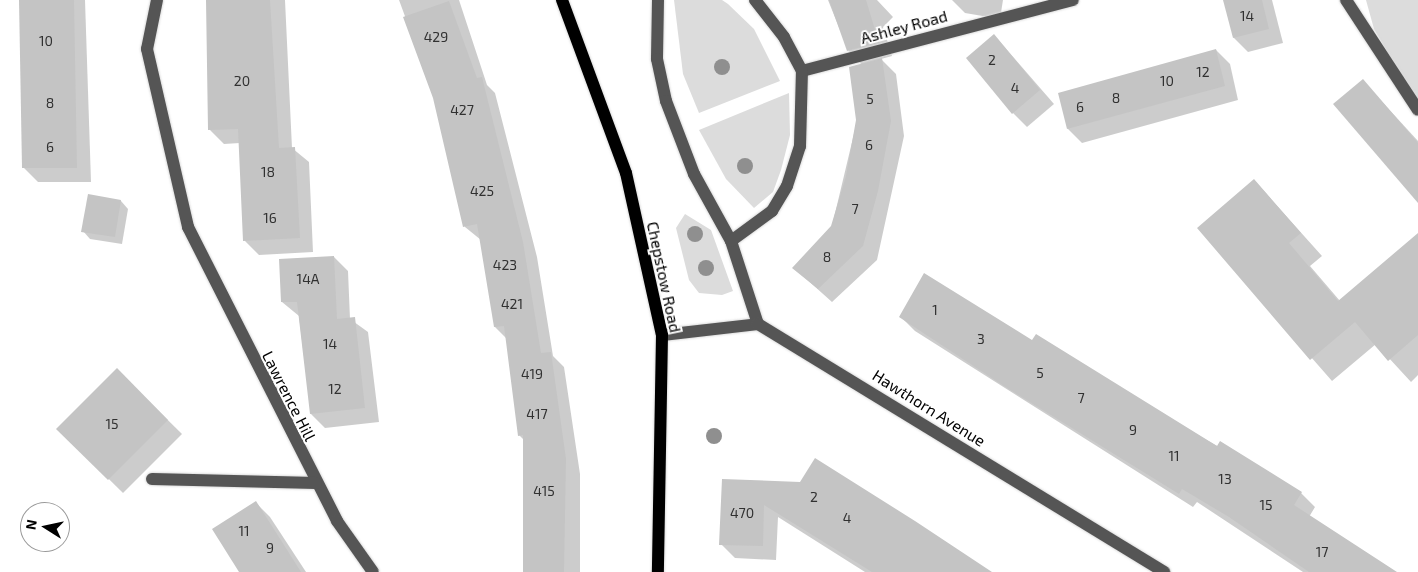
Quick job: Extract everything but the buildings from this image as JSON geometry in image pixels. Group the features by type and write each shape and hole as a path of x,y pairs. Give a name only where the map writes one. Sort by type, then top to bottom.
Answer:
{"main road":[{"name":"Chepstow Road","path":"562,0 626,173 662,335 658,572"}],"street":[{"name":"Lawrence Hill","path":"157,0 147,49 188,227 316,483 373,572"},
{"path":"658,0 657,60 666,101 694,174 731,241 758,324 662,335"},
{"path":"731,241 772,211 787,186 800,146 802,71 784,37 755,0"},
{"name":"Ashley Road","path":"802,71 1072,0"},
{"path":"1346,0 1418,110"},
{"name":"Hawthorn Avenue","path":"758,324 1164,572"},
{"path":"152,479 316,483"}],"shaded area":[{"path":"674,0 722,0 728,4 754,29 780,81 699,113 683,74"},
{"path":"1366,0 1418,0 1418,105 1374,29"},
{"path":"789,93 790,135 781,170 773,192 754,208 726,179 699,130"},
{"path":"685,214 711,230 733,291 722,295 699,293 689,280 676,228"}]}
